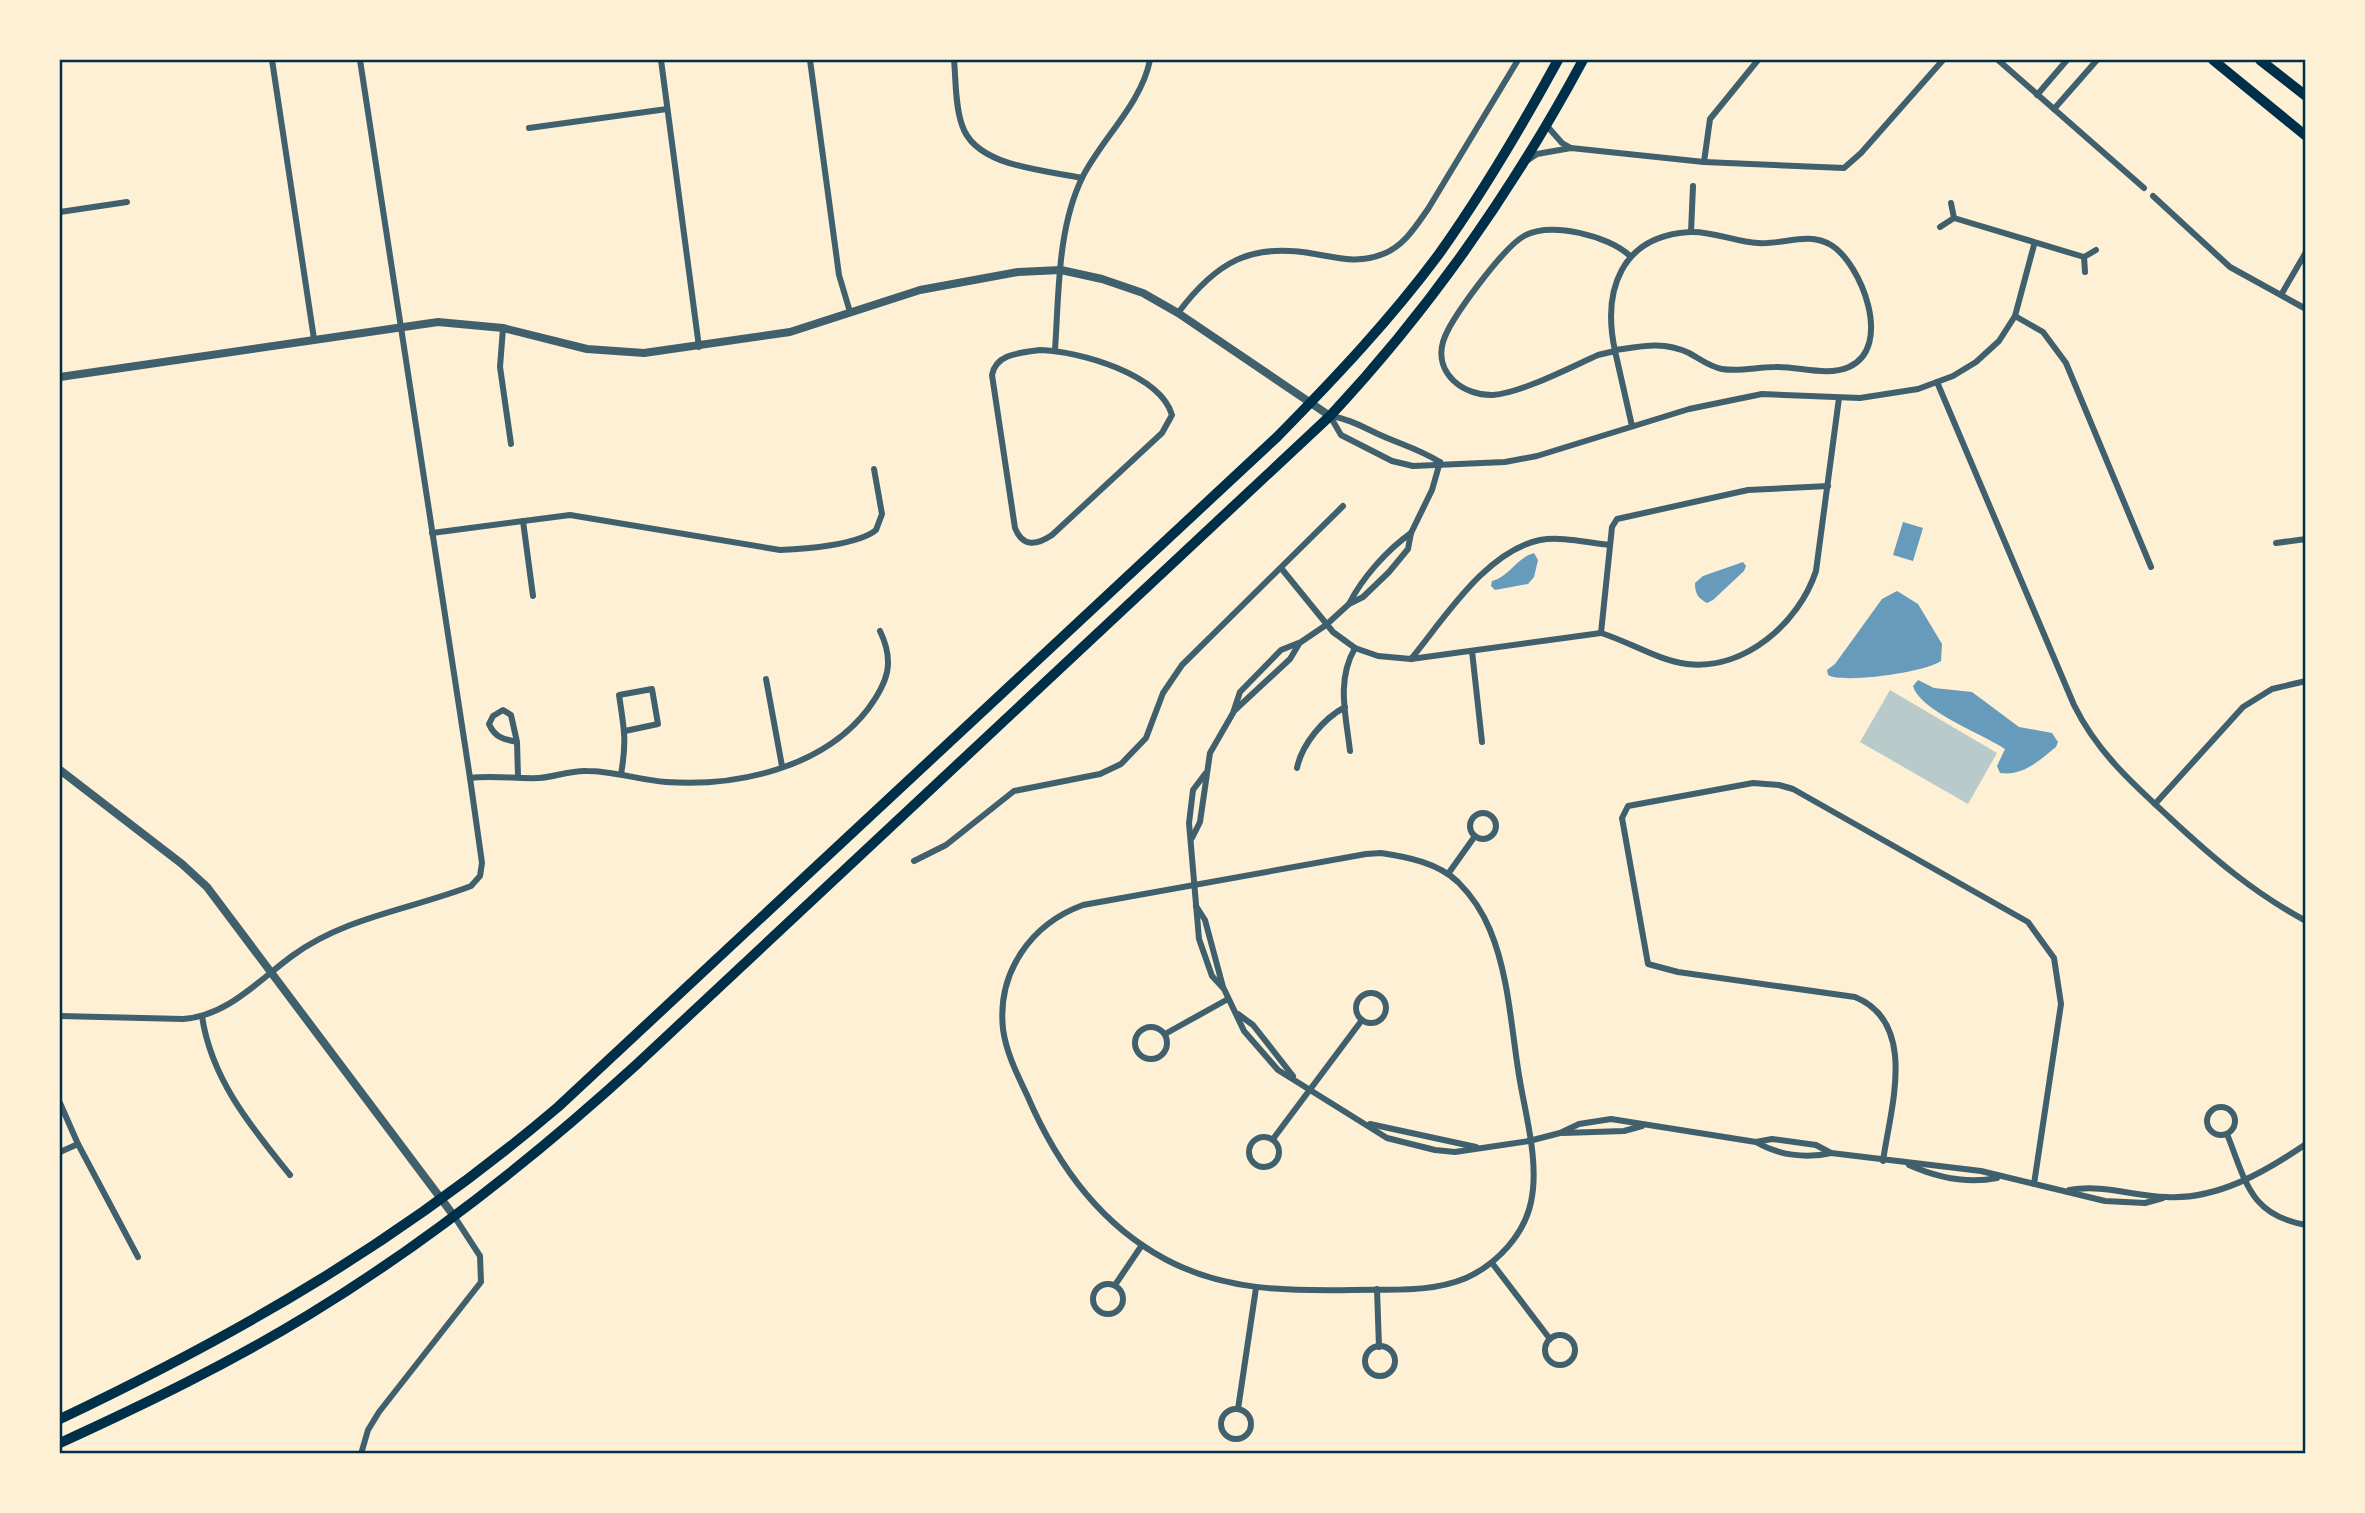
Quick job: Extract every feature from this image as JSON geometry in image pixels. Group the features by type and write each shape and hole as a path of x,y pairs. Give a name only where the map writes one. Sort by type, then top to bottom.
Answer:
{"main road":[{"path":"60,1419 258,1319 327,1278 442,1199 558,1107 1277,437 1311,402 1368,341 1439,254 1495,170 1558,60"},
{"path":"60,1443 208,1371 304,1317 454,1216 525,1163 636,1065 1330,416 1439,288 1526,161 1583,60"},
{"path":"2213,60 2305,136"},
{"path":"2260,60 2305,96"}],"street":[{"path":"272,60 314,339"},
{"path":"60,1016 183,1019 202,1016 232,1002 292,956 338,930 471,886 480,876 482,863 470,778 360,60"},
{"path":"661,60 699,346"},
{"path":"810,60 839,275 850,312"},
{"path":"954,60 962,125 973,145 997,159 1082,178"},
{"path":"1055,350 1066,230 1082,178 1135,97 1150,60"},
{"path":"1178,313 1196,288 1222,266 1260,250 1282,248 1356,261 1384,254 1400,243 1456,166 1518,60"},
{"path":"1704,162 1710,119 1758,60"},
{"path":"1526,161 1537,154 1571,148 1704,162 1844,168 1861,153 1943,60"},
{"path":"1998,60 2144,188"},
{"path":"2037,95 2067,60"},
{"path":"2054,109 2097,60"},
{"path":"529,128 667,109"},
{"path":"1547,125 1562,143 1571,148"},
{"path":"1691,232 1693,186"},
{"path":"2152,196 2230,267 2305,309"},
{"path":"60,212 127,202"},
{"path":"1951,203 1954,218"},
{"path":"1940,227 1954,218"},
{"path":"1954,218 2034,245 2084,257 2096,250"},
{"path":"1630,256 1607,240 1592,236 1553,231 1523,237 1500,258 1448,330 1442,352 1443,363 1454,382 1470,392 1495,395 1615,351 1664,345 1719,369 1778,367 1826,371 1848,367 1869,348 1873,328 1865,300 1848,261 1832,245 1812,238 1749,243 1691,232 1667,236 1630,256 1621,269 1613,293 1611,327 1615,351 1632,426"},
{"path":"60,377 401,327 463,323 503,328 587,349 644,353 790,332 899,295 943,285 1018,272 1061,270 1123,285 1178,313 1330,416 1340,435 1392,461 1413,466 1440,462 1505,462 1537,456 1689,409 1762,394 1839,398 1887,395 1937,382 1976,362 1999,341 2015,316 2034,245"},
{"path":"2281,295 2305,252"},
{"path":"2084,257 2085,272"},
{"path":"2015,316 2043,332 2066,363 2151,567"},
{"path":"503,328 500,367 511,444"},
{"path":"1055,350 1088,357 1124,372 1160,394 1172,415 1162,433 1052,535 1042,542 1029,544 1020,538 1015,528 992,375 997,362 1007,356 1055,350"},
{"path":"1937,382 2081,719 2114,766 2233,876 2267,901 2305,921"},
{"path":"1281,568 1326,625 1355,648 1378,656 1411,659 1601,633 1663,658 1688,664 1728,661 1761,643 1786,621 1813,581 1839,398"},
{"path":"1330,416 1353,419 1377,433 1415,447 1440,462"},
{"path":"1192,838 1200,822 1210,753 1233,713 1240,692 1281,650 1301,642 1326,625 1349,604 1363,597 1389,572 1408,549 1411,533 1433,489 1440,462"},
{"path":"432,533 570,515 780,550 801,550 862,538 876,530 882,514 874,469"},
{"path":"1601,633 1612,527 1623,516 1676,509 1748,490 1828,486"},
{"path":"914,861 946,845 1014,791 1100,774 1121,764 1146,738 1163,693 1182,665 1343,506"},
{"path":"523,521 533,596"},
{"path":"1349,604 1356,590 1398,542 1411,533"},
{"path":"2276,543 2305,539"},
{"path":"1411,659 1482,574 1500,557 1543,540 1610,545"},
{"path":"470,778 545,777 586,771 663,782 696,783 737,779 811,756 836,741 873,702 890,664 888,648 880,631"},
{"path":"1233,713 1290,659 1301,642"},
{"path":"1350,751 1344,672 1355,648"},
{"path":"1472,651 1482,742"},
{"path":"765,679 782,766"},
{"path":"2155,804 2243,707 2272,689 2305,681"},
{"path":"621,774 626,740 619,695 652,689 658,724 625,730"},
{"path":"1297,768 1304,748 1329,717 1345,707"},
{"path":"517,742 501,739 492,733 489,724 493,716 503,710 511,715 517,742 518,776"},
{"path":"60,770 195,875 226,908 442,1199 480,1256 481,1282 379,1412 368,1430 361,1454"},
{"path":"1205,774 1193,790 1189,822 1195,924 1206,961 1224,989 1244,1031 1267,1059 1308,1089 1367,1123 1387,1138 1409,1145 1455,1152 1529,1141 1560,1133 1579,1124 1611,1119 1756,1142 1772,1139 1816,1145 1831,1153 1883,1161 1930,1163 1980,1171 1999,1178 2069,1190 2085,1197 2134,1203 2199,1194 2246,1180 2305,1144"},
{"path":"1883,1161 1896,1064 1893,1043 1883,1020 1856,998 1678,972 1648,964 1622,818 1628,806 1753,783 1779,785 1817,803 2028,922 2054,958 2061,1004 2034,1184"},
{"path":"1484,812 1492,816 1496,828 1492,836 1483,839 1475,836 1470,829 1473,817 1484,812"},
{"path":"1448,874 1475,836"},
{"path":"1366,853 1405,857 1448,874 1481,911 1498,954 1533,1167 1530,1206 1514,1239 1492,1262 1465,1278 1437,1287 1290,1291 1256,1288 1185,1269 1142,1245 1098,1209 1051,1147 1007,1046 1003,999 1007,981 1019,954 1054,918 1094,902 1193,885 1366,853"},
{"path":"1195,904 1205,920 1222,971 1224,989"},
{"path":"1367,993 1381,996 1386,1005 1381,1019 1371,1023 1362,1020 1356,1012 1359,999 1367,993"},
{"path":"1165,1034 1228,999"},
{"path":"1237,1013 1253,1025 1285,1062 1294,1078"},
{"path":"202,1016 207,1044 219,1075 290,1175"},
{"path":"1273,1139 1362,1020"},
{"path":"1156,1028 1165,1034 1167,1045 1159,1058 1148,1059 1139,1054 1135,1044 1141,1030 1156,1028"},
{"path":"60,1103 78,1144 138,1257"},
{"path":"2226,1107 2234,1115 2234,1126 2227,1134 2216,1134 2208,1127 2208,1116 2215,1108 2226,1107"},
{"path":"1367,1123 1477,1147"},
{"path":"1560,1133 1624,1131 1644,1125"},
{"path":"2227,1134 2258,1202 2274,1217 2305,1225"},
{"path":"1259,1137 1273,1139 1279,1148 1278,1158 1266,1167 1256,1165 1249,1157 1251,1143 1259,1137"},
{"path":"1756,1142 1771,1151 1814,1157 1831,1153"},
{"path":"60,1152 78,1144"},
{"path":"1908,1164 1929,1174 1979,1182 1999,1178"},
{"path":"2069,1190 2088,1187 2163,1198"},
{"path":"1115,1285 1142,1245"},
{"path":"1492,1262 1550,1339"},
{"path":"1101,1285 1115,1285 1122,1293 1120,1308 1112,1314 1102,1313 1094,1307 1094,1292 1101,1285"},
{"path":"1238,1409 1256,1288"},
{"path":"1377,1289 1379,1347"},
{"path":"1559,1336 1572,1341 1574,1355 1568,1363 1554,1364 1547,1357 1546,1348 1550,1339 1559,1336"},
{"path":"1379,1347 1388,1349 1395,1361 1388,1374 1379,1376 1370,1372 1365,1364 1367,1354 1379,1347"},
{"path":"1238,1409 1247,1413 1251,1422 1249,1432 1236,1439 1227,1436 1222,1423 1228,1411 1238,1409"}],"shaded area":[{"path":"1890,690 1997,753 1968,804 1860,742"}],"water":[{"path":"1903,522 1923,528 1913,561 1893,555"},
{"path":"1534,553 1538,560 1534,577 1528,584 1495,590 1491,586 1492,581"},
{"path":"1743,562 1746,566 1744,571 1713,600 1707,603 1696,593 1695,583 1703,576"},
{"path":"1897,591 1918,604 1942,644 1941,661 1885,676 1850,678 1828,675 1827,670 1835,664 1882,599"},
{"path":"1918,680 1934,688 1972,692 2019,727 2052,733 2058,742 2056,747 2024,770 2000,773 1997,766 2005,749 1927,704 1913,686"}]}
